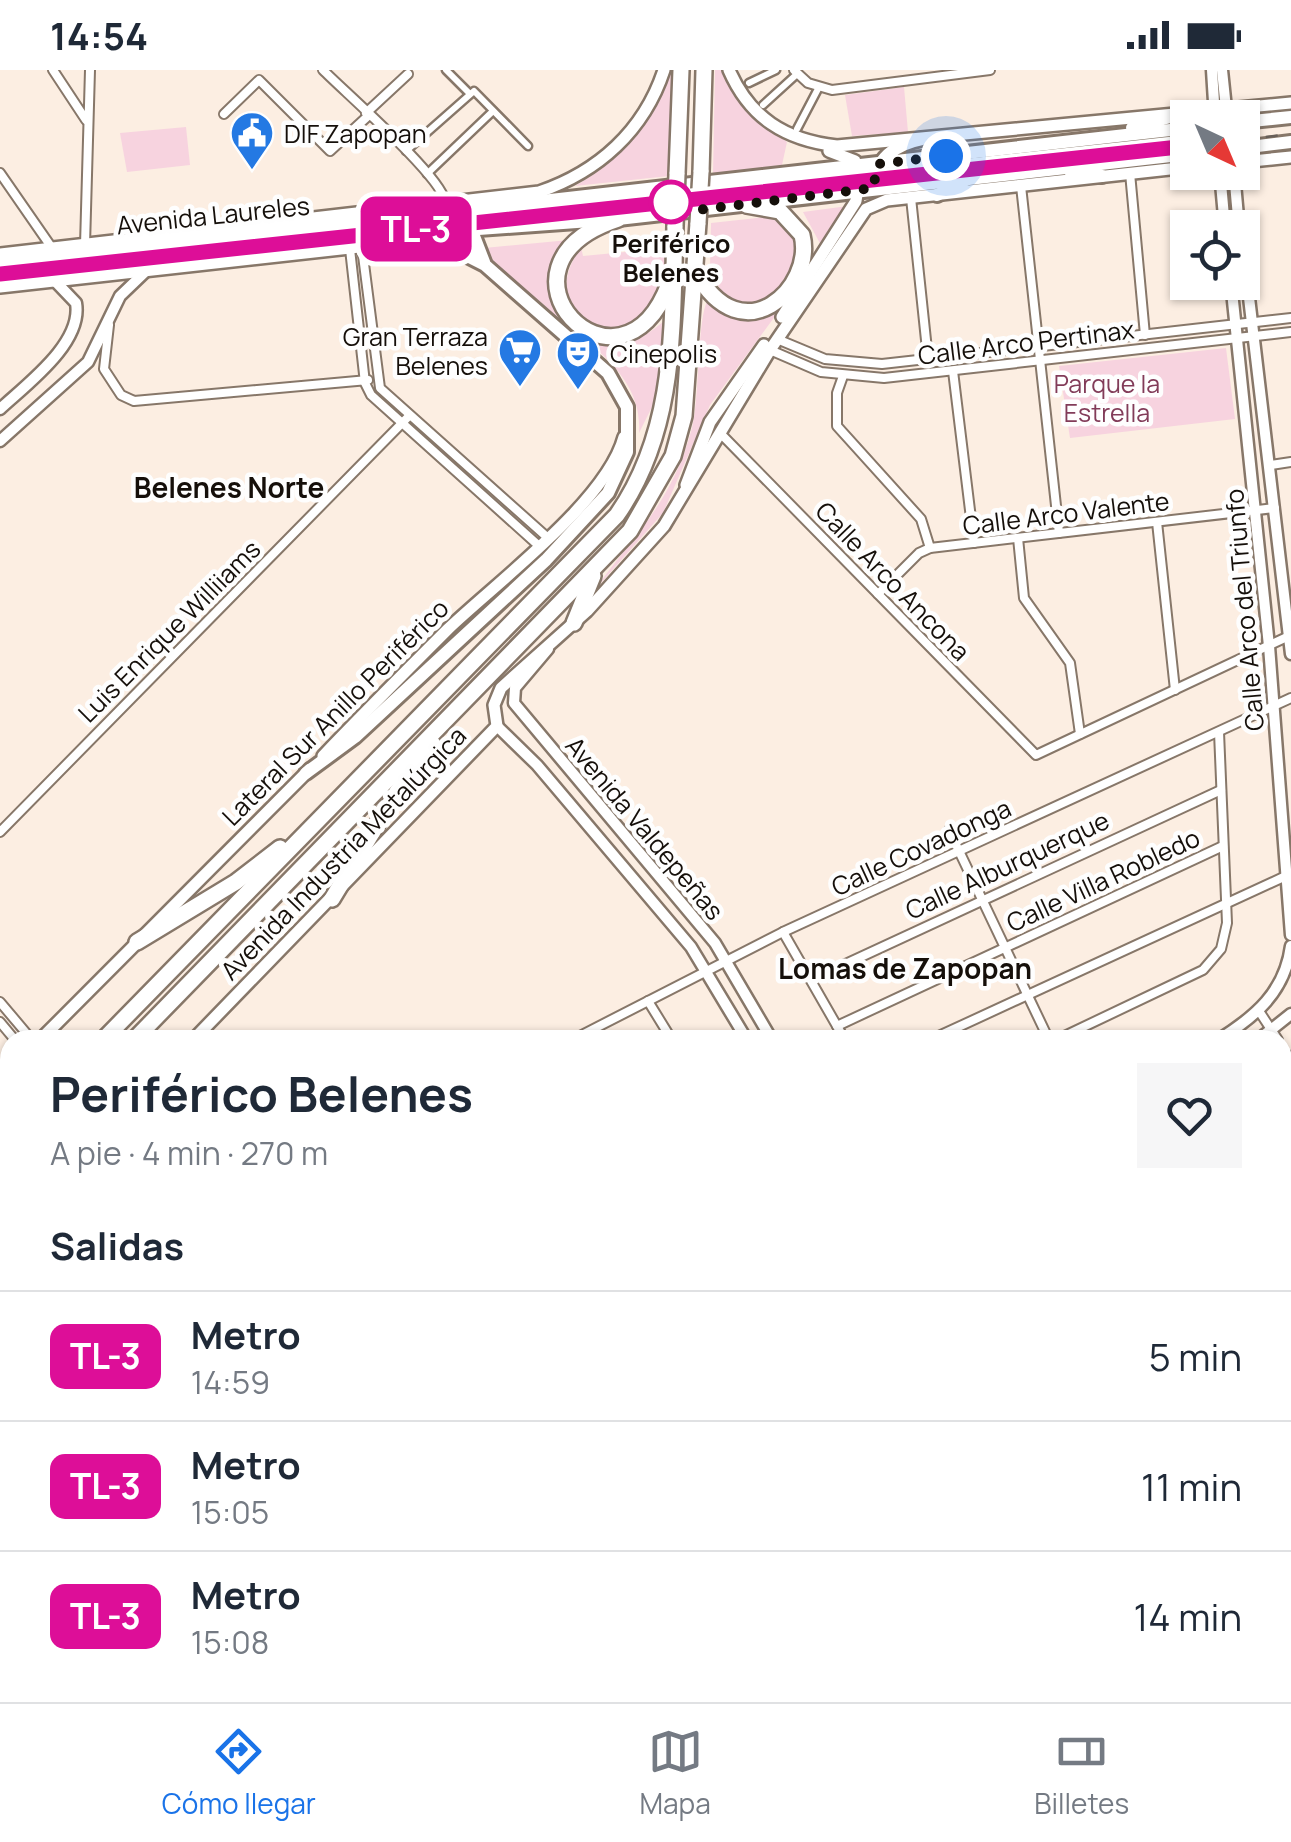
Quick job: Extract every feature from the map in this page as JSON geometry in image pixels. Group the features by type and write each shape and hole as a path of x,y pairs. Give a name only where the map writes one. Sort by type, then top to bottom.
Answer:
{"highway":[{"path":"113,1030 596,540 638,484 662,418 674,270 673,180 682,70"},
{"path":"144,1030 630,531 673,456 690,384 704,70"},
{"path":"696,272 712,298 732,312 764,309 782,295 802,260 802,235 780,211 746,205"},
{"path":"618,220 578,237 558,266 559,299 574,323 601,337 637,330 661,304 674,270"},
{"path":"574,623 600,563"},
{"path":"332,900 398,790 483,680"},
{"path":"137,942 267,859 429,709"}],"main road":[{"name":"Avenida Laureles","path":"0,262 540,192 592,170 632,126 654,95 664,70"},
{"path":"728,70 746,101 766,122 837,146 1144,115 1170,116"},
{"path":"1260,108 1291,103"},
{"path":"1084,140 1170,117"},
{"path":"1260,120 1291,117"},
{"path":"1084,140 1170,130"},
{"path":"680,503 710,422 856,201 857,166 852,157 801,134"},
{"path":"876,188 878,164 901,145 922,139"},
{"name":"Avenida Laureles","path":"0,254 52,248 114,249 592,195 673,180 878,164 1084,140"},
{"path":"1260,146 1291,142"},
{"path":"1042,169 1170,156"},
{"path":"1260,160 1291,157"},
{"name":"Avenida Laureles","path":"0,277 85,274 354,238 618,220 1042,169"},
{"path":"1042,169 1102,176"},
{"path":"680,503 773,344 866,209 881,201 1170,169"},
{"path":"937,195 970,177"},
{"path":"540,192 592,195"},
{"path":"479,208 472,230 485,264"},
{"name":"Avenida Laureles","path":"118,270 144,273 472,230"},
{"path":"306,773 334,754 490,616 602,501 627,452 630,424 624,398 608,373 485,264 434,238"},
{"path":"85,274 86,248"},
{"path":"114,249 118,270"},
{"name":"Avenida Laureles","path":"0,286 85,274"},
{"name":"Lateral Sur Anillo Periférico","path":"50,1030 543,542 618,454 626,424 624,398"},
{"name":"Avenida Industria Metalúrgica","path":"202,1030 497,726 498,693 548,650 646,549 680,503"}],"street":[{"path":"52,70 87,122"},
{"path":"86,248 90,70"},
{"path":"323,70 427,174 443,192 445,202"},
{"path":"446,70 528,146"},
{"path":"749,84 776,70"},
{"path":"763,105 795,72 818,87 832,90 916,74 990,70"},
{"path":"1212,70 1218,100"},
{"path":"1221,100 1222,70"},
{"path":"224,114 259,80 330,151 408,74"},
{"path":"801,134 818,87"},
{"path":"405,152 472,93"},
{"path":"427,174 493,111"},
{"path":"0,173 52,248"},
{"path":"1130,173 1145,334"},
{"path":"1021,186 1058,534"},
{"path":"912,198 928,359"},
{"path":"356,248 380,388 484,482 543,542"},
{"path":"356,248 366,380 371,395 476,490 543,542"},
{"path":"114,310 118,270"},
{"path":"0,441 88,362 128,286 144,273"},
{"path":"0,409 57,352 77,316 85,274"},
{"path":"54,281 74,297 77,316"},
{"name":"Calle Arco del Triunfo","path":"1234,300 1288,833 1291,935"},
{"name":"Calle Arco del Triunfo","path":"1252,300 1291,654"},
{"name":"Calle Arco Pertinax","path":"773,344 842,362 928,359 1291,318"},
{"path":"104,368 109,324"},
{"name":"Calle Arco Pertinax","path":"773,344 808,367 843,376 884,378 1291,332"},
{"path":"88,362 104,368 121,394 134,401 378,378"},
{"path":"953,371 974,543"},
{"path":"843,376 837,393 837,426 921,519 930,548"},
{"name":"Luis Enrique Williiams","path":"0,832 409,416"},
{"name":"Calle Arco Ancona","path":"721,434 1036,756 1080,734"},
{"path":"1271,465 1291,462"},
{"path":"476,490 484,482"},
{"name":"Calle Arco Valente","path":"878,594 930,548 1275,508"},
{"path":"1157,522 1175,690"},
{"path":"1018,538 1024,598 1070,663 1080,734 1290,636"},
{"name":"Avenida Valdepeñas","path":"548,650 515,688 513,699 726,960 766,1030"},
{"name":"Calle Covadonga","path":"591,1030 783,932 1291,698"},
{"name":"Avenida Valdepeñas","path":"497,726 537,765 707,971 740,1030"},
{"path":"1074,1030 1203,970 1225,937 1219,732"},
{"path":"537,765 542,754 556,752"},
{"name":"Calle Alburquerque","path":"811,980 1220,790"},
{"path":"950,830 1046,1030"},
{"name":"Calle Villa Robledo","path":"837,1026 1223,846"},
{"path":"952,1030 1288,875"},
{"path":"783,932 839,1030"},
{"path":"1232,1030 1259,1011 1286,973 1291,946"},
{"path":"648,1000 666,1030"},
{"path":"0,1002 24,1030"},
{"path":"1259,1011 1271,1030"}],"green space":[{"path":"670,70 674,70 669,176 575,186 607,164 634,137 655,105"},
{"path":"715,70 723,70 749,114 787,142 782,165 713,174"},
{"path":"904,87 908,132 852,136 845,95"},
{"path":"186,127 190,165 127,172 120,133"},
{"path":"848,206 822,247 803,212"},
{"path":"775,216 797,236 794,261 786,280 771,295 749,307 723,296 710,267 711,223"},
{"path":"569,240 552,274 589,339 622,343 650,332 667,318 661,389 639,433 636,403 622,377 601,354 500,272 484,248"},
{"path":"581,247 583,256 667,248 660,300 631,329 595,324 572,307 567,281"},
{"path":"708,300 736,315 755,318 784,304 710,405 663,513 593,592 651,516 684,454 695,415 702,323"},
{"name":"Parque la Estrella","path":"1226,348 1235,419 1070,438 1059,366"}],"railway":[{"path":"1260,138 1281,135"},
{"path":"0,268 1170,142"}],"metro line":[{"name":"TL-3","path":"0,274 1170,148"}],"place":[{"name":"DIF Zapopan","path":"252,171"},
{"name":"Periférico Belenes","path":"671,202"},
{"name":"Gran Terraza Belenes","path":"520,388"},
{"name":"Cinepolis","path":"578,391"}],"district":[{"name":"Belenes Norte","path":"229,487"},
{"name":"Lomas de Zapopan","path":"905,968"}],"route":[{"path":"671,202 682,212 876,188 878,164 946,156"}]}
